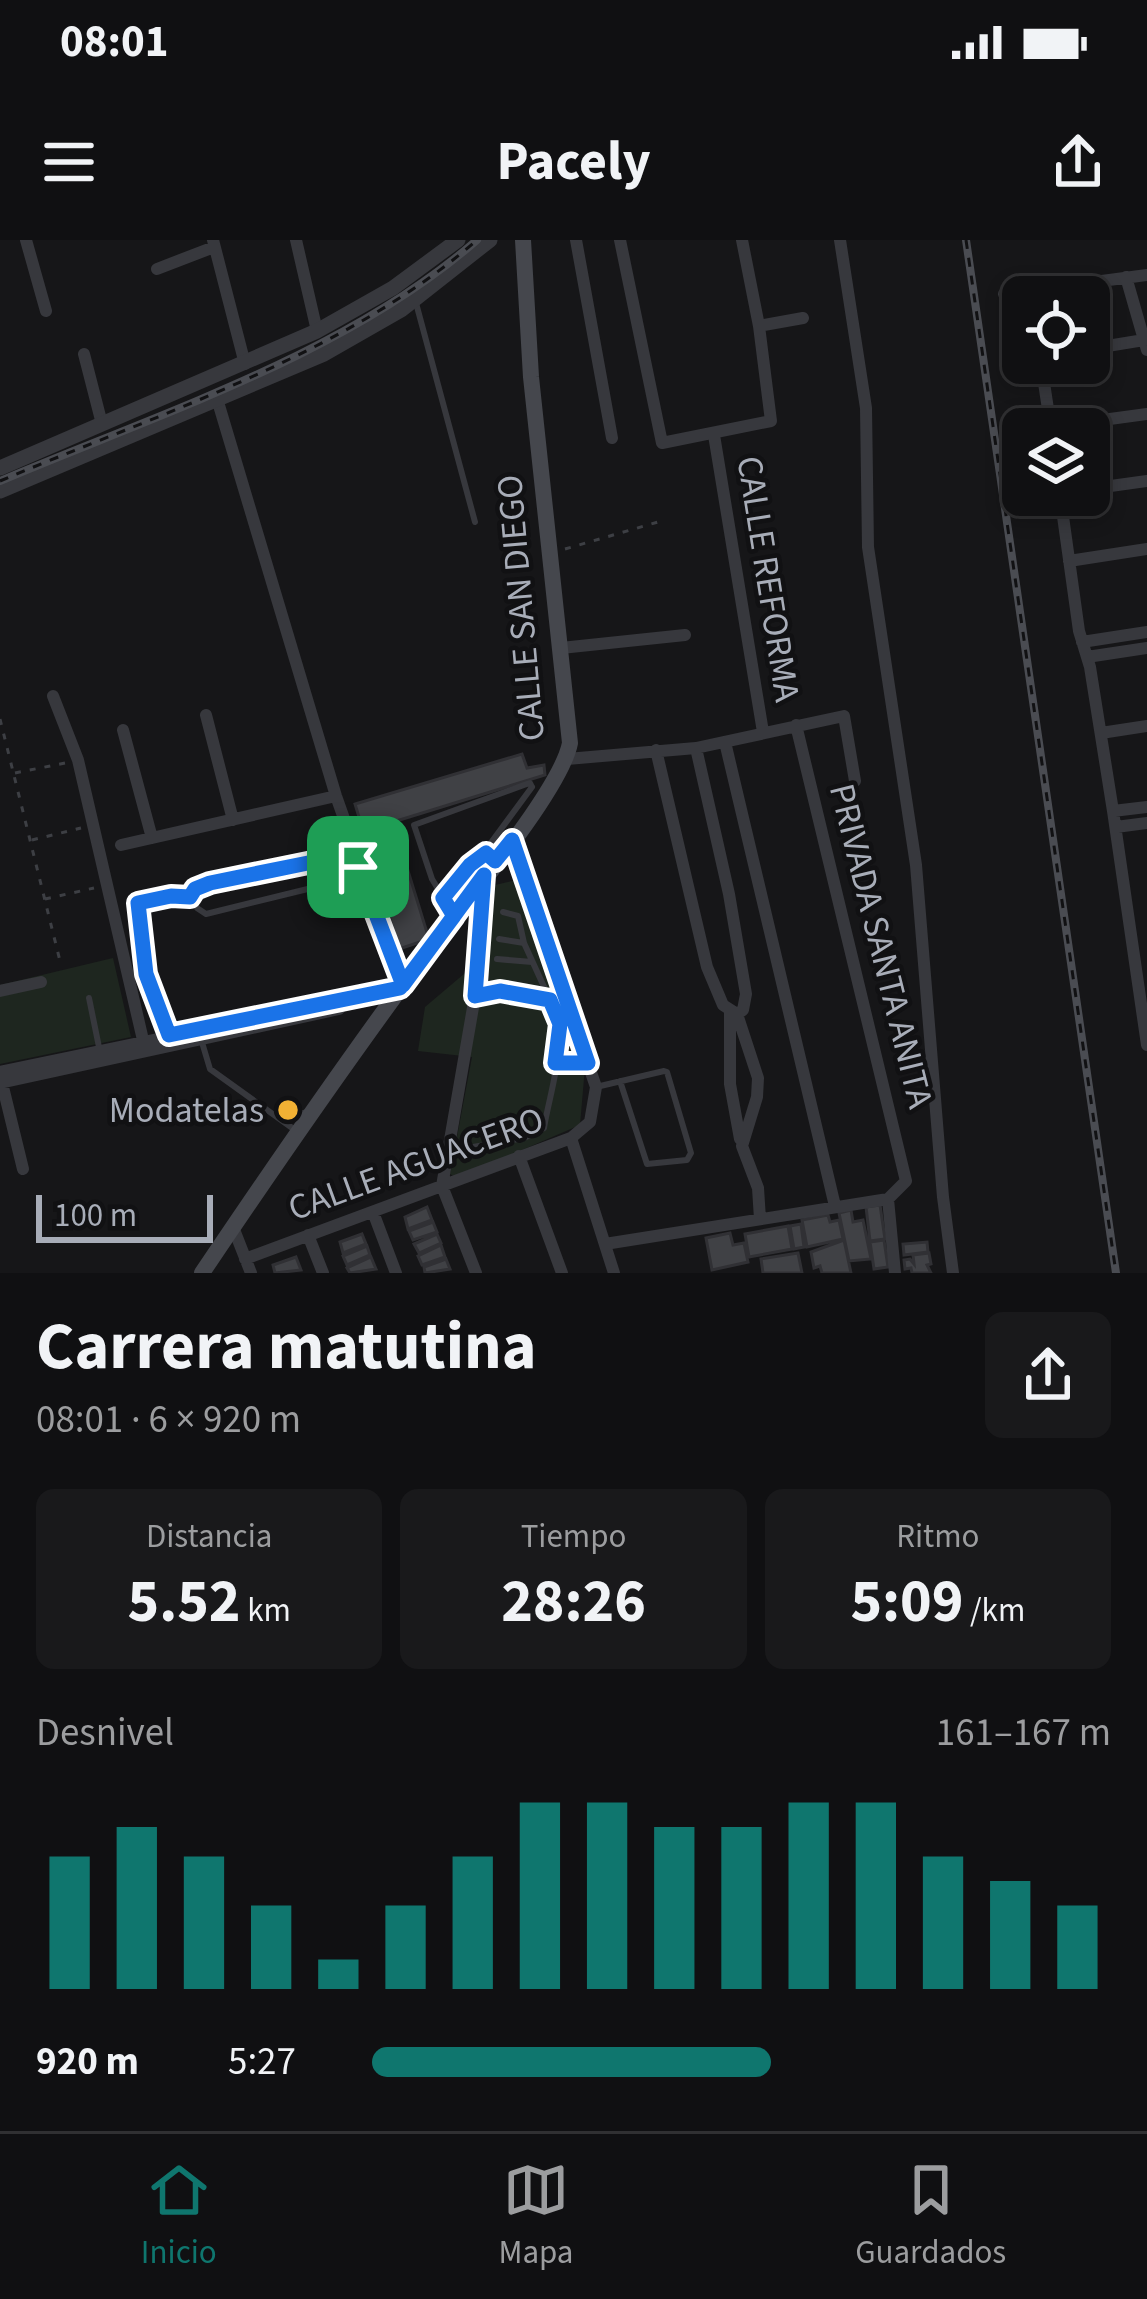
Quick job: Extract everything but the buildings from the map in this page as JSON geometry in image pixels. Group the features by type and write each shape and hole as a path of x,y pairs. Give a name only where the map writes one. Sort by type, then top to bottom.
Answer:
{"main road":[{"name":"CALLE SAN DIEGO","path":"202,1273 567,759 570,743 531,377 523,240"}],"street":[{"path":"26,240 46,310"},
{"path":"296,240 317,331"},
{"path":"0,468 317,331 393,288 433,248 458,240"},
{"path":"0,491 324,354 415,299 490,240"},
{"path":"576,240 612,438"},
{"path":"620,240 662,443 771,421 742,240"},
{"path":"840,240 866,408 868,547 916,866 953,1273"},
{"path":"157,269 214,243 244,364"},
{"path":"1110,280 1147,275"},
{"path":"1110,348 1146,345 1126,277"},
{"path":"759,326 803,318"},
{"path":"85,354 102,424"},
{"path":"218,401 399,990"},
{"path":"1110,419 1147,414"},
{"name":"CALLE REFORMA","path":"713,435 763,732"},
{"path":"1110,486 1147,481"},
{"path":"1063,516 1143,986 1147,1045"},
{"path":"1069,561 1147,549"},
{"path":"1082,642 1147,632"},
{"path":"561,648 685,635"},
{"path":"1087,657 1147,648"},
{"path":"53,696 78,760 143,1040"},
{"path":"206,715 233,820"},
{"path":"567,759 696,748 844,716 855,781"},
{"name":"PRIVADA SANTA ANITA","path":"796,725 905,1181 888,1199"},
{"path":"1101,733 1147,726"},
{"path":"123,730 152,838"},
{"path":"725,742 835,1206"},
{"path":"696,748 746,994 746,1004 734,1013 730,1084 758,1188 760,1219"},
{"path":"656,750 707,967 723,1006 734,1013 758,1078 753,1114 742,1141"},
{"path":"121,845 336,796"},
{"path":"1114,811 1147,807"},
{"path":"1116,827 1147,823"},
{"path":"512,840 596,1087"},
{"path":"476,1273 442,1186 475,996 489,863"},
{"path":"1127,905 1147,902"},
{"path":"0,992 41,982"},
{"path":"23,1169 1,1083 143,1040 399,990"},
{"path":"0,1072 201,1039 399,990"},
{"name":"CALLE AGUACERO","path":"245,1258 571,1138 590,1122 596,1087"},
{"path":"571,1138 614,1273"},
{"path":"519,1156 562,1273"},
{"path":"605,1244 888,1199 895,1273"},
{"path":"373,1212 396,1273"},
{"path":"233,1227 250,1273"},
{"path":"308,1235 322,1273"}],"lane":[{"path":"415,299 475,522"},
{"path":"443,898 470,865 489,863 532,787 530,783 414,825 429,872 443,898 454,916"},
{"path":"190,897 195,889 210,883 308,863 323,862 338,870 358,867"},
{"path":"190,897 206,914 324,885 338,870"},
{"path":"169,1035 146,974 136,906 171,896 190,897"},
{"path":"450,1151 524,1138 544,1129 560,1024 524,943 518,916 503,913"},
{"path":"499,939 524,943"},
{"path":"496,959 532,962"},
{"path":"475,996 500,991 550,1000"},
{"path":"89,998 100,1055"},
{"path":"201,1039 210,1070 298,1132"},
{"path":"555,1063 588,1063"},
{"path":"596,1087 620,1081 664,1071 670,1074 690,1158 647,1164 620,1081"},
{"path":"278,1118 312,1112"}],"path":[{"path":"551,553 658,522"},
{"path":"0,719 60,961"},
{"path":"12,774 78,760"},
{"path":"28,840 94,825"},
{"path":"43,899 107,885"}],"shaded area":[{"path":"516,880 585,1067 580,1125 457,1178 450,1174 472,1057 418,1051 425,1007 471,968 469,987 482,988 495,885"},
{"path":"113,958 131,1037 0,1064 0,985"}],"railway":[{"path":"0,481 311,349 426,280 477,240"},
{"path":"966,240 1116,1273"}],"place":[{"name":"Modatelas","path":"288,1110"}],"route":[{"path":"358,867 338,870 323,862 308,863 210,883 195,889 190,897 138,903 146,974 169,1035 400,988 454,916 443,898 470,865 486,853 495,861 512,840 588,1063 555,1063 560,1024 550,1000 500,991 475,996 484,875 454,916 403,985 358,867"}]}
